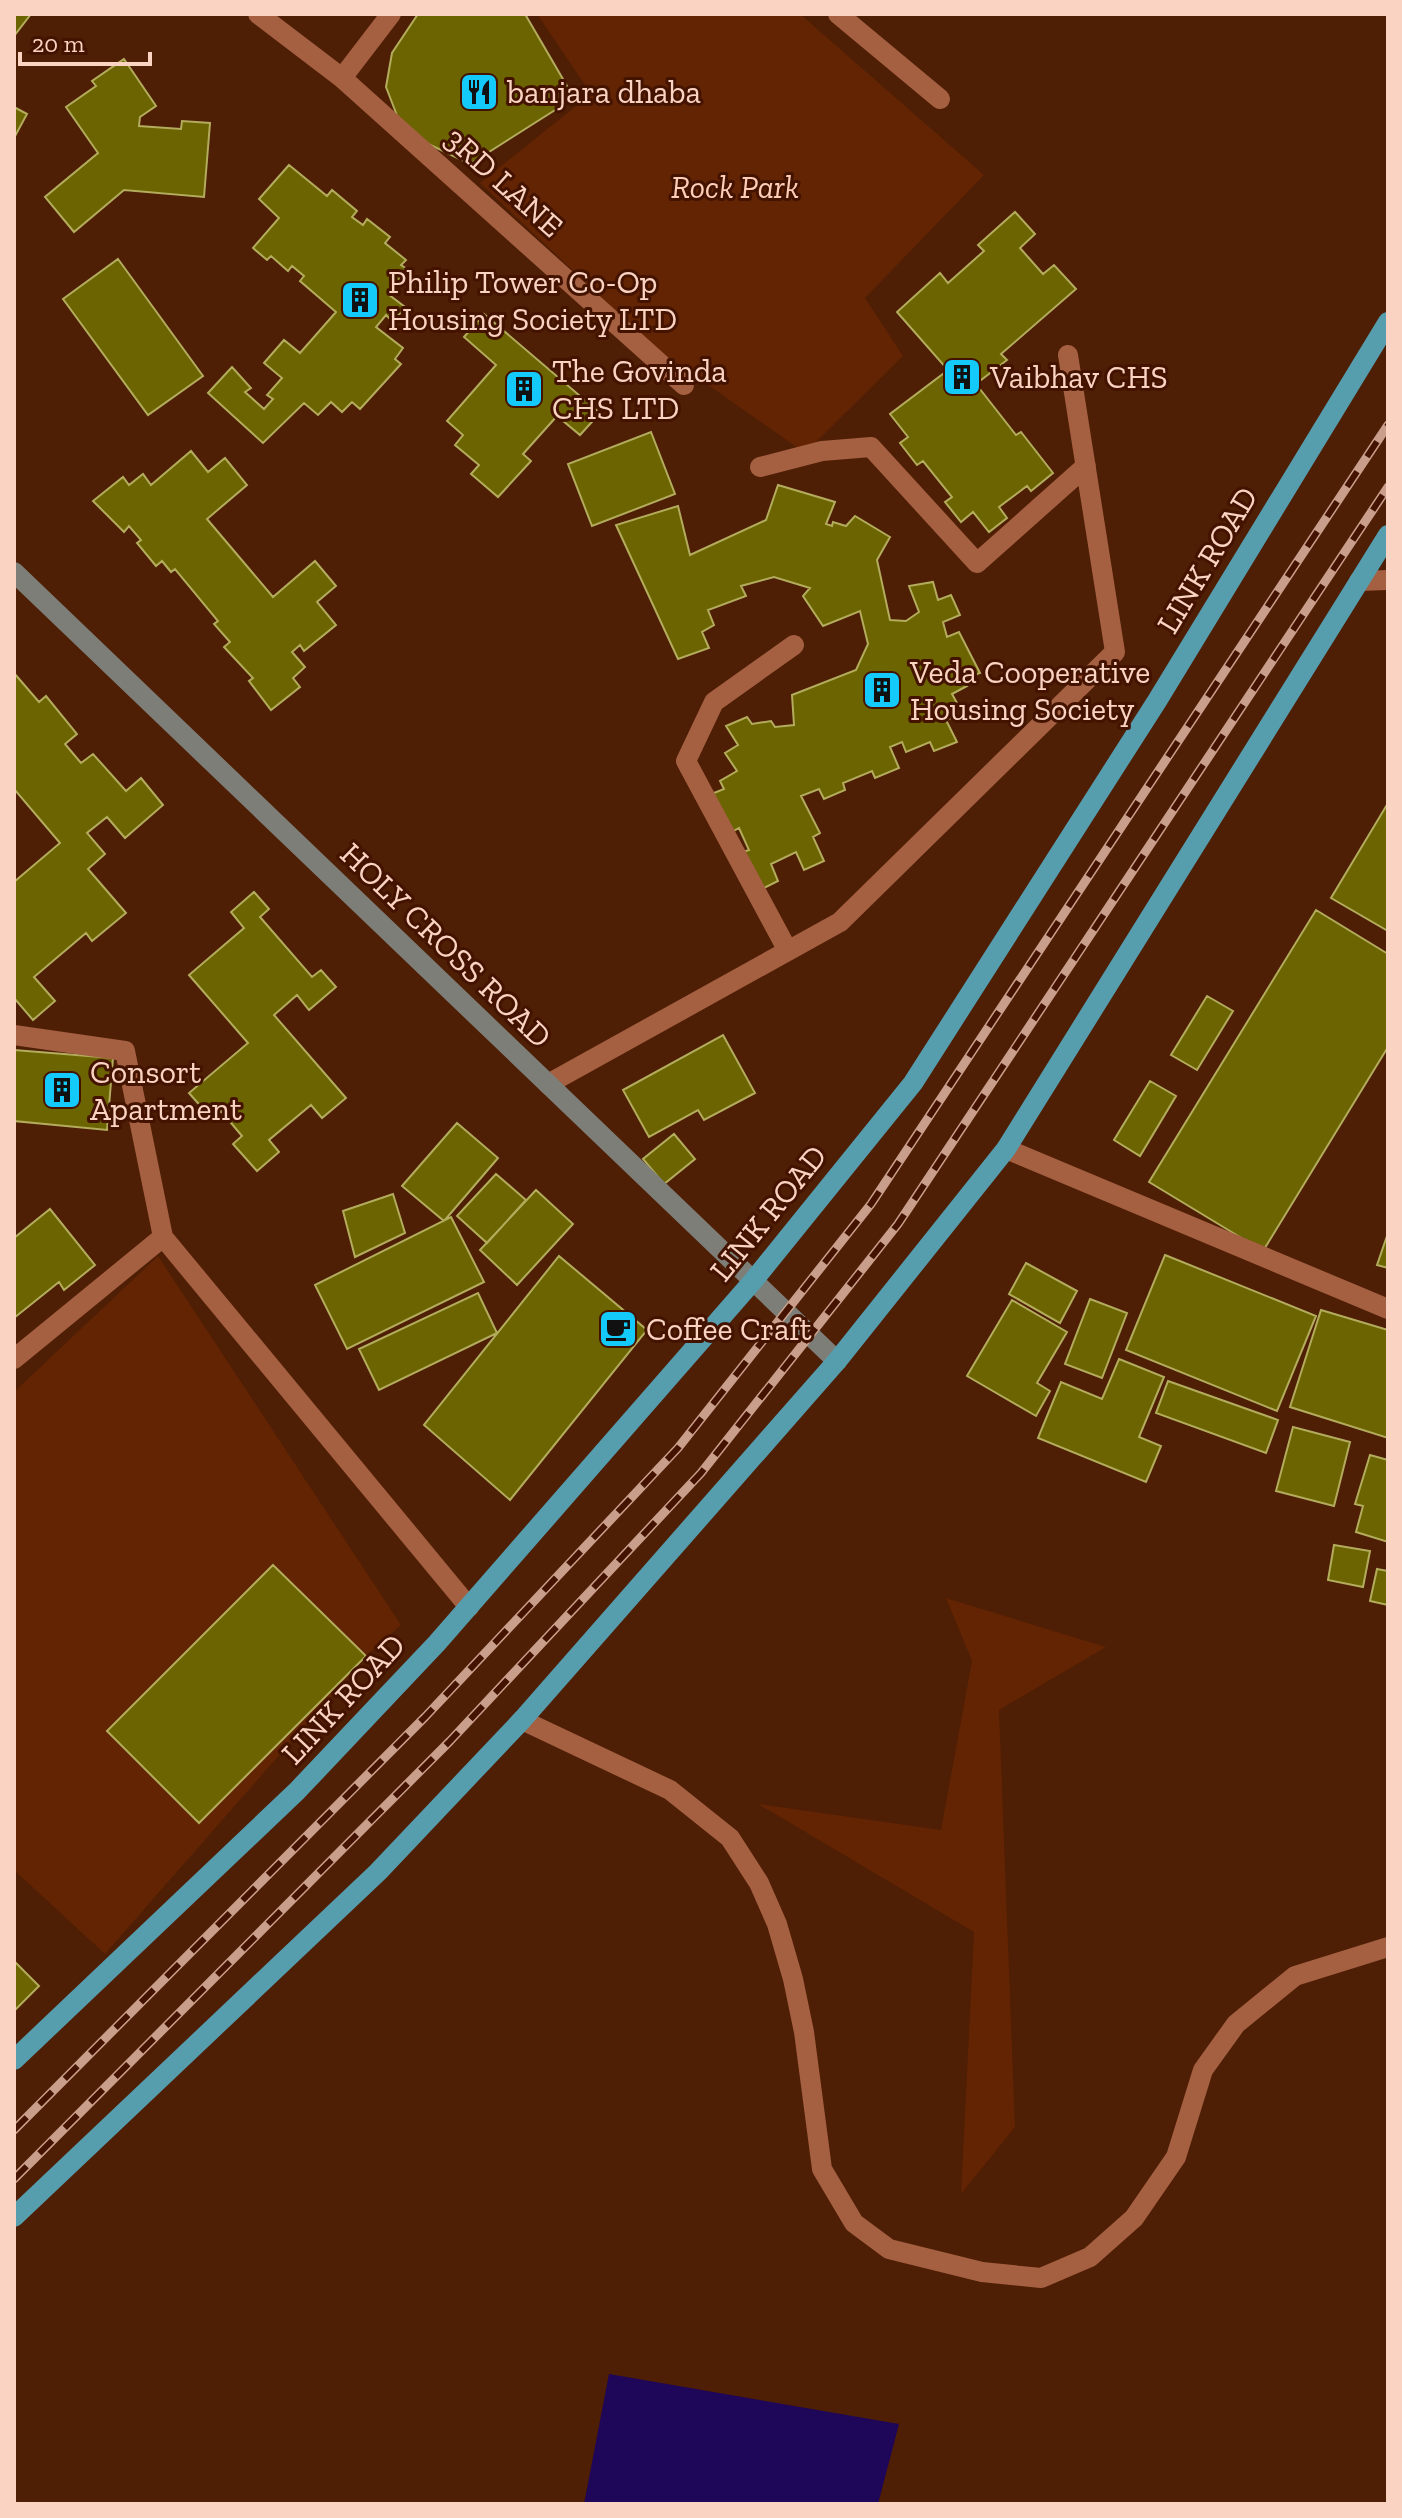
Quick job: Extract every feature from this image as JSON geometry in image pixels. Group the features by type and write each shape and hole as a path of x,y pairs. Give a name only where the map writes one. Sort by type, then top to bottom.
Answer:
{"main road":[{"name":"LINK ROAD","path":"14,2060 297,1791 469,1607 753,1281 913,1083 1157,701 1388,322"},
{"path":"14,2217 378,1872 522,1720 837,1361 1006,1149 1388,535"}],"street":[{"name":"3RD LANE","path":"258,14 342,78 684,385"},
{"path":"342,78 391,14"},
{"path":"838,14 940,99"},
{"path":"548,1084 840,922 1115,652 1068,355"},
{"path":"760,467 822,451 871,447 977,563 1086,466"},
{"name":"HOLY CROSS ROAD","path":"14,572 837,1361"},
{"path":"1359,581 1388,580"},
{"path":"788,951 686,761 714,702 794,645"},
{"path":"14,1035 125,1051 163,1237 469,1607"},
{"path":"1006,1149 1388,1309"},
{"path":"14,1359 163,1237"},
{"path":"522,1720 670,1790 730,1838 759,1883 777,1924 793,1979 804,2032 822,2169 854,2223 889,2249 982,2272 1041,2278 1090,2257 1134,2218 1176,2157 1203,2070 1236,2024 1295,1976 1388,1947"}],"green space":[{"name":"Rock Park","path":"537,14 800,14 984,175 865,298 903,356 805,453 654,347 480,183 591,94"},
{"path":"158,1256 401,1625 366,1656 105,1954 14,1870 14,1392"},
{"path":"946,1598 1106,1647 999,1710 1015,2127 961,2194 974,1932 758,1804 941,1830 972,1661"}],"shaded area":[{"path":"609,2374 899,2424 878,2504 584,2504"}],"building":[{"path":"14,14 31,14 14,36"},
{"name":"banjara dhaba","path":"418,14 525,14 574,98 470,164 420,140 398,118 386,87 392,53"},
{"path":"124,59 156,106 140,117 139,126 181,129 182,121 210,123 204,197 124,190 74,232 45,197 98,153 66,107 96,86 92,81"},
{"path":"14,107 27,114 14,138"},
{"name":"Philip Tower Co-Op Housing Society LTD","path":"289,165 327,196 332,190 357,211 352,217 363,225 367,219 390,237 385,243 406,260 401,265 407,269 388,294 405,307 393,322 386,315 376,327 403,348 395,359 401,364 360,409 352,402 342,412 331,402 318,415 304,403 263,443 208,393 232,367 251,388 245,392 264,409 273,399 267,395 282,378 264,363 284,340 300,353 336,312 300,281 304,276 292,266 288,271 271,256 267,260 253,248 279,218 259,199"},
{"name":"Vaibhav CHS","path":"1015,212 1035,234 1020,248 1043,274 1054,265 1076,289 1001,354 1007,360 976,384 1016,435 1021,432 1053,473 1031,491 1027,486 999,507 1007,518 989,532 973,512 961,522 945,502 952,497 923,461 917,465 900,443 908,437 890,414 948,370 897,312 940,273 948,283 984,251 978,245"},
{"path":"118,259 203,376 148,415 63,299"},
{"name":"The Govinda CHS LTD","path":"484,314 600,413 580,435 557,416 523,454 531,461 498,497 471,474 479,465 455,445 463,435 447,421 496,365 464,337"},
{"path":"651,432 675,494 592,526 568,464"},
{"path":"191,451 208,472 225,458 247,485 207,519 273,597 315,561 336,586 317,602 336,625 304,651 300,645 292,652 305,667 293,678 300,687 271,710 249,681 253,678 224,647 230,642 214,624 218,621 175,569 171,572 162,561 156,566 137,543 141,540 129,526 124,532 93,501 123,477 129,485 143,474 151,485"},
{"name":"Veda Cooperative Housing Society","path":"778,485 835,502 826,524 832,526 833,522 846,526 855,516 890,537 877,560 890,620 906,621 919,612 909,586 933,582 938,600 951,595 960,615 943,622 947,637 959,632 980,673 963,679 967,686 952,694 957,703 949,706 954,717 946,720 957,742 934,751 930,742 906,752 902,742 890,747 899,768 875,778 872,771 843,783 845,790 824,799 819,789 801,796 820,833 813,837 824,861 804,870 796,852 771,864 778,881 764,888 739,853 749,850 739,828 732,832 709,795 724,789 720,781 737,771 725,753 738,745 726,726 747,717 752,724 771,721 775,727 794,725 792,695 856,670 868,644 860,611 823,626 803,596 810,588 774,577 741,586 746,596 708,610 714,625 702,632 709,648 678,659 616,525 678,506 690,555 766,520"},
{"path":"14,673 39,702 46,696 77,734 65,744 81,763 93,754 126,791 141,778 163,805 125,838 107,817 87,833 105,854 88,869 126,913 92,941 86,933 34,977 55,1001 33,1020 14,998 14,882 60,843 14,789"},
{"path":"1388,803 1388,931 1331,898"},
{"path":"254,892 269,909 260,917 312,977 321,970 336,987 309,1010 297,995 274,1015 346,1098 322,1118 311,1105 269,1140 279,1152 257,1171 233,1144 242,1136 221,1111 212,1119 189,1093 248,1043 189,975 244,928 231,912"},
{"path":"1316,910 1388,954 1388,1047 1263,1251 1149,1182"},
{"path":"1207,996 1233,1011 1197,1070 1171,1055"},
{"path":"723,1035 755,1093 704,1120 698,1110 649,1137 623,1090"},
{"name":"Consort Apartment","path":"14,1050 113,1058 107,1130 14,1121"},
{"path":"1150,1081 1176,1096 1140,1156 1114,1140"},
{"path":"457,1123 498,1158 444,1221 402,1186"},
{"path":"674,1134 695,1159 664,1184 643,1159"},
{"path":"496,1174 526,1200 487,1243 457,1216"},
{"path":"536,1190 573,1224 517,1285 480,1250"},
{"path":"393,1194 405,1233 355,1257 343,1211"},
{"name":"Consort Apartment","path":"50,1209 95,1265 64,1290 59,1282 14,1318 14,1238"},
{"path":"451,1217 484,1282 347,1349 315,1285"},
{"path":"1388,1233 1388,1268 1377,1265"},
{"path":"1165,1255 1316,1316 1277,1411 1126,1350"},
{"path":"559,1256 647,1330 510,1500 424,1425"},
{"path":"1026,1263 1077,1291 1060,1323 1009,1294"},
{"path":"478,1293 497,1333 379,1390 359,1349"},
{"path":"1090,1299 1127,1313 1102,1378 1065,1364"},
{"path":"1012,1300 1067,1332 1037,1383 1050,1391 1036,1416 967,1376"},
{"path":"1321,1310 1388,1330 1388,1438 1290,1407"},
{"path":"1119,1359 1164,1377 1139,1437 1161,1446 1146,1482 1038,1438 1061,1382 1102,1399"},
{"path":"1168,1381 1278,1420 1266,1453 1156,1413"},
{"path":"1293,1427 1350,1442 1334,1506 1276,1491"},
{"path":"1370,1455 1388,1460 1388,1542 1356,1532 1363,1506 1355,1504"},
{"path":"1334,1545 1370,1551 1363,1587 1328,1580"},
{"path":"273,1565 366,1656 199,1823 107,1731"},
{"path":"1377,1569 1388,1571 1388,1605 1370,1601"},
{"path":"14,1961 39,1986 14,2011"}],"railway":[{"path":"14,2130 425,1717 678,1448 871,1204 1388,425"},
{"path":"14,2179 450,1741 701,1473 898,1224 1388,487"}],"place":[{"name":"banjara dhaba","path":"479,92"},
{"name":"Philip Tower Co-Op Housing Society LTD","path":"360,300"},
{"name":"Vaibhav CHS","path":"962,377"},
{"name":"The Govinda CHS LTD","path":"524,389"},
{"name":"Veda Cooperative Housing Society","path":"882,690"},
{"name":"Consort Apartment","path":"62,1090"},
{"name":"Coffee Craft","path":"618,1329"}]}
